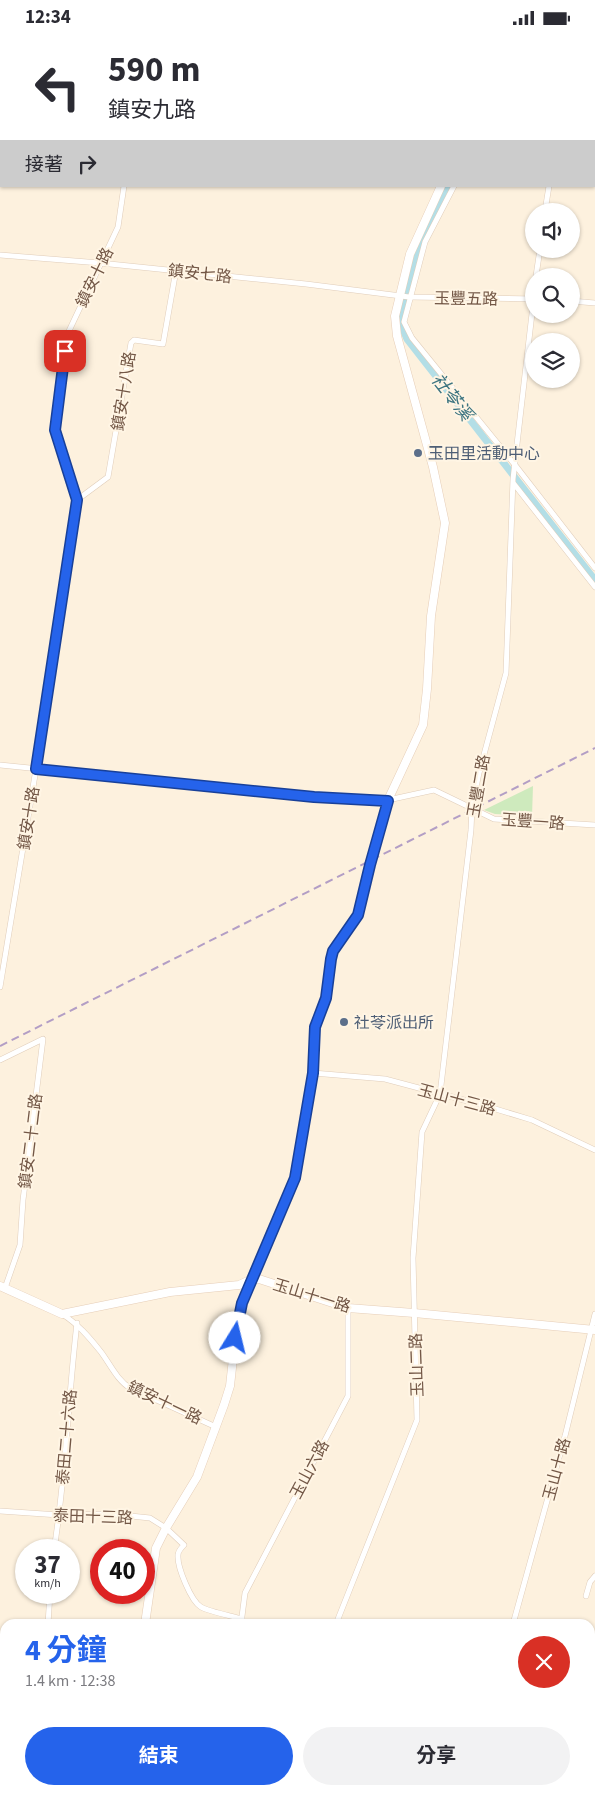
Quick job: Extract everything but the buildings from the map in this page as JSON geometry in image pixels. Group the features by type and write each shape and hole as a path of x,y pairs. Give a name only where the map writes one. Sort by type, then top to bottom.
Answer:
{"street":[{"name":"鎮安十路","path":"0,987 36,769 77,500 55,430 68,333 118,227 124,187"},
{"path":"146,1619 156,1548 197,1477 216,1427 230,1386 237,1322 242,1303 250,1280 295,1178 313,1073 315,1027 326,998 333,951 358,915 388,801 423,725 431,616 445,523 433,467 398,336 395,316 410,254 441,187"},
{"path":"453,187 425,242 404,321 412,338 515,465 595,568"},
{"path":"546,203 549,187"},
{"name":"鎮安七路","path":"0,255 100,263 399,295"},
{"name":"鎮安十八路","path":"77,500 108,477 131,343 134,340 163,344 176,271"},
{"name":"玉豐五路","path":"399,295 409,297 525,298"},
{"path":"580,302 595,303"},
{"path":"515,465 531,323"},
{"name":"玉豐二路","path":"440,1094 471,830 472,807 478,773 506,673 515,465"},
{"path":"514,481 595,587"},
{"name":"玉豐一路","path":"0,765 314,797 388,801 434,790 494,819 595,825"},
{"name":"鎮安二十二路","path":"0,1060 43,1039 23,1200 20,1245 2,1287"},
{"name":"玉山十三路","path":"313,1073 385,1079 440,1094 532,1120 595,1150"},
{"name":"玉山二路","path":"338,1619 417,1420 413,1258 422,1133 440,1094"},
{"name":"玉山十一路","path":"62,1314 170,1292 239,1285 250,1280 259,1279 348,1308 594,1330"},
{"name":"鎮安十一路","path":"2,1287 62,1314 76,1323 123,1384 216,1427"},
{"name":"玉山六路","path":"242,1619 245,1593 348,1396 348,1308"},
{"name":"玉山十路","path":"515,1619 594,1330 595,1314"},
{"name":"泰田二十六路","path":"56,1539 76,1323"},
{"name":"泰田十三路","path":"0,1511 59,1515 111,1514 150,1518 166,1528 184,1545 179,1550 180,1571 187,1588 200,1607 236,1619"},
{"path":"586,1596 590,1582 595,1577"},
{"path":"48,1619 49,1604"}],"green space":[{"path":"533,786 532,816 495,814 484,810"}],"waterway":[{"name":"社苓溪","path":"406,291 416,253 449,187"},
{"name":"社苓溪","path":"404,301 402,320 403,330 407,339 595,580"}],"railway":[{"path":"0,1046 595,748"}],"place":[{"name":"玉田里活動中心","path":"418,453"},
{"name":"社苓派出所","path":"344,1022"}],"route":[{"path":"65,351 55,430 77,500 36,769 314,797 388,801 358,915 333,951 331,959 326,998 315,1027 313,1073 295,1178 276,1225 250,1280 237,1322 235,1338"}]}
